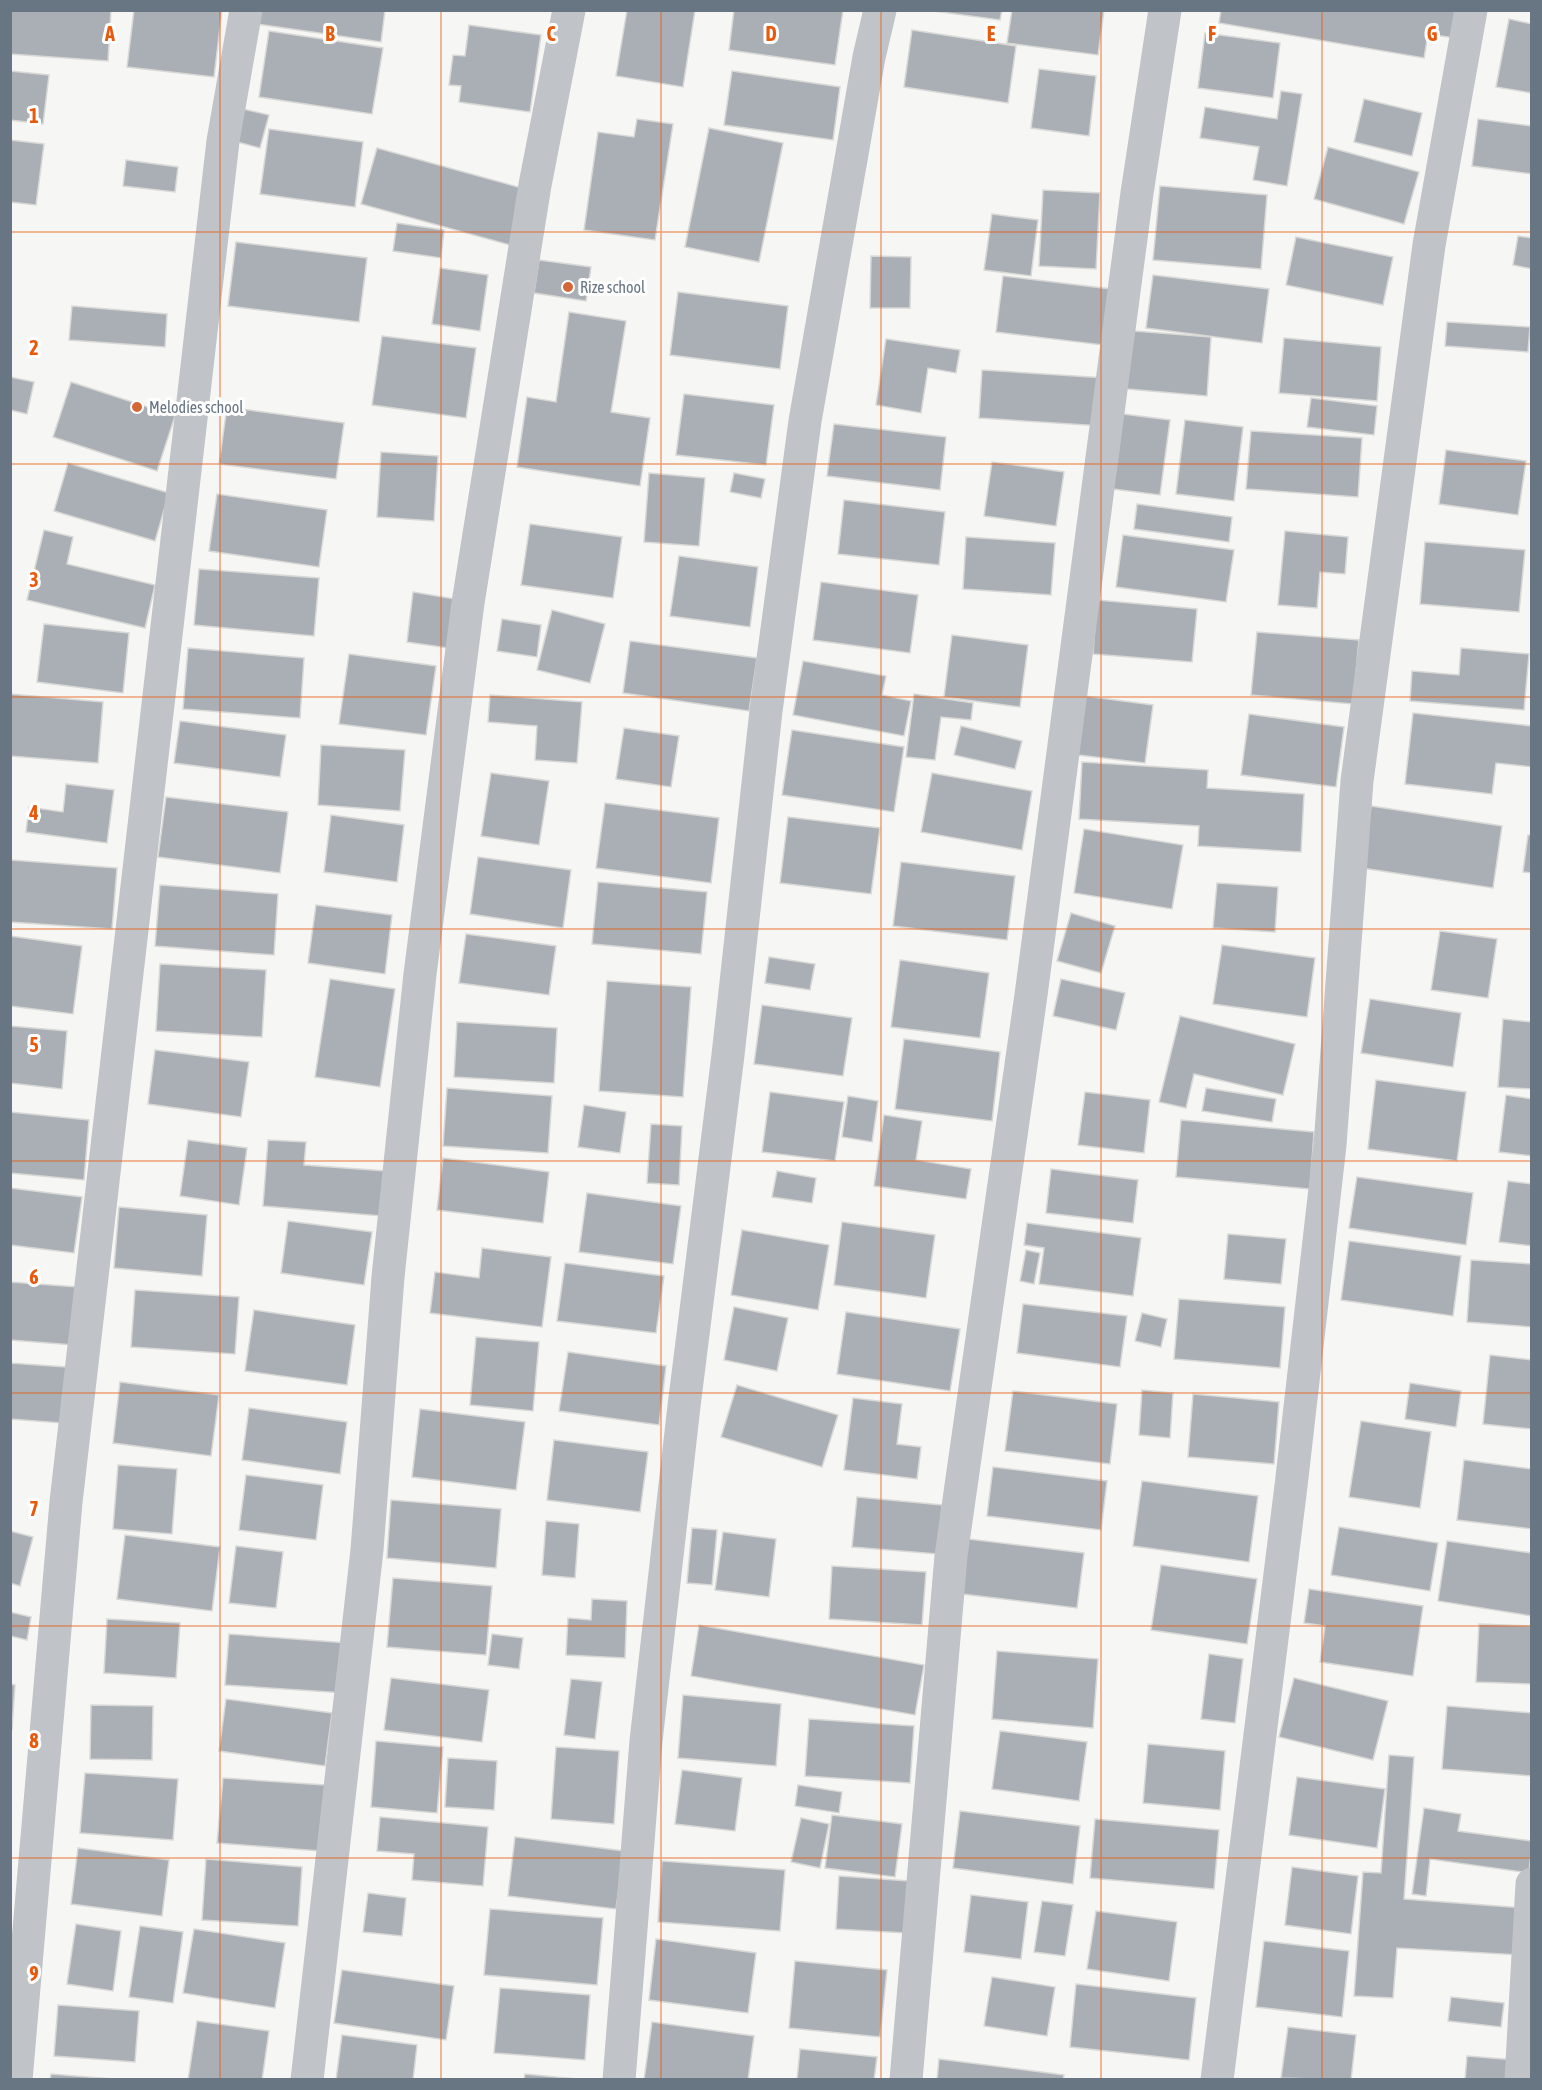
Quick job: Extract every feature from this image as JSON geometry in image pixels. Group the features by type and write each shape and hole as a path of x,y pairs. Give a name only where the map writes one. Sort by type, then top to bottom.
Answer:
{"street":[{"path":"16,2079 66,1502 223,141 246,10"},
{"path":"307,2079 367,1550 388,1277 420,974 470,591 535,185 569,10"},
{"path":"619,2079 646,1741 728,1055 766,711 805,422 869,57 880,10"},
{"path":"906,2079 951,1556 1031,995 1137,193 1165,10"},
{"path":"1217,2079 1291,1486 1330,1145 1357,781 1429,246 1471,10"},
{"path":"1521,2079 1532,1884"}],"building":[{"path":"10,10 111,10 108,61 10,54"},
{"path":"134,10 222,10 214,77 127,67"},
{"path":"259,10 385,10 381,42 257,24"},
{"path":"627,10 695,10 683,87 616,76"},
{"path":"734,10 843,10 835,65 729,50"},
{"path":"926,10 1002,10 1000,20"},
{"path":"1012,10 1104,10 1098,55 1007,43"},
{"path":"1221,10 1459,10 1455,38 1428,34 1424,58 1219,23"},
{"path":"1509,19 1532,24 1532,93 1496,87"},
{"path":"469,25 541,35 530,112 459,102 461,86 449,85 453,55 465,56"},
{"path":"912,30 1016,46 1008,103 904,87"},
{"path":"269,31 383,48 372,114 259,97"},
{"path":"1205,33 1280,43 1273,98 1198,88"},
{"path":"1039,69 1096,76 1089,136 1031,128"},
{"path":"10,71 49,75 43,124 10,120"},
{"path":"732,71 840,87 833,140 724,125"},
{"path":"1281,91 1302,94 1287,186 1253,180 1259,147 1200,138 1205,107 1277,119"},
{"path":"1364,99 1422,113 1412,156 1354,142"},
{"path":"234,107 269,115 260,148 226,139"},
{"path":"637,119 673,124 655,240 584,230 598,132 634,137"},
{"path":"1478,119 1532,126 1532,174 1472,166"},
{"path":"709,128 783,143 759,262 685,247"},
{"path":"269,129 363,142 355,207 260,194"},
{"path":"10,140 44,144 36,205 10,202"},
{"path":"1328,147 1419,172 1404,224 1314,199"},
{"path":"377,148 525,189 510,245 361,204"},
{"path":"126,160 178,167 175,192 123,186"},
{"path":"1160,186 1267,195 1261,269 1153,260"},
{"path":"1043,190 1100,193 1096,269 1039,266"},
{"path":"992,214 1038,220 1031,276 984,270"},
{"path":"397,223 444,230 441,258 393,251"},
{"path":"1518,236 1532,238 1532,269 1513,265"},
{"path":"1296,237 1393,257 1383,305 1286,285"},
{"path":"236,242 367,258 359,322 228,306"},
{"path":"871,256 911,257 910,308 870,308"},
{"path":"539,260 591,267 586,301 534,293"},
{"path":"440,268 488,275 480,331 432,324"},
{"path":"1153,275 1269,289 1262,343 1146,328"},
{"path":"1003,276 1111,289 1103,345 996,332"},
{"path":"678,292 788,306 780,369 670,355"},
{"path":"72,306 167,314 165,347 69,340"},
{"path":"569,312 626,321 611,412 650,418 640,486 517,467 527,397 556,402"},
{"path":"1447,322 1530,327 1528,352 1445,346"},
{"path":"1121,330 1211,337 1207,396 1116,388"},
{"path":"382,336 476,348 466,418 372,405"},
{"path":"1284,338 1381,347 1377,401 1279,393"},
{"path":"886,339 960,350 956,373 928,368 921,413 876,405"},
{"path":"982,370 1106,378 1103,426 979,418"},
{"path":"10,377 34,382 27,414 10,410"},
{"path":"71,382 175,416 157,471 53,437"},
{"path":"684,394 774,405 766,465 676,455"},
{"path":"1311,398 1377,406 1374,435 1307,427"},
{"path":"227,407 344,423 336,479 219,464"},
{"path":"1123,414 1170,420 1160,495 1113,489"},
{"path":"1185,420 1243,427 1234,501 1176,494"},
{"path":"834,424 946,437 940,490 827,476"},
{"path":"1251,431 1362,438 1358,497 1246,489"},
{"path":"1446,450 1526,461 1518,515 1439,504"},
{"path":"381,452 438,456 434,521 377,517"},
{"path":"992,462 1064,472 1056,526 984,516"},
{"path":"68,463 169,493 155,541 54,511"},
{"path":"649,473 705,478 699,546 644,542"},
{"path":"734,473 765,479 761,498 730,492"},
{"path":"217,494 327,510 319,567 209,551"},
{"path":"844,500 945,512 939,565 838,554"},
{"path":"1137,504 1232,517 1229,542 1134,529"},
{"path":"530,524 622,537 613,598 521,585"},
{"path":"44,530 73,537 67,564 155,585 145,628 27,600"},
{"path":"1285,531 1348,537 1345,574 1320,572 1317,608 1278,605"},
{"path":"1123,535 1234,550 1226,602 1116,587"},
{"path":"966,537 1055,543 1051,595 963,589"},
{"path":"1425,542 1525,550 1519,612 1420,604"},
{"path":"679,556 758,567 750,627 670,616"},
{"path":"199,569 319,578 314,636 194,625"},
{"path":"821,582 918,595 910,653 813,640"},
{"path":"413,592 455,599 448,648 407,642"},
{"path":"1097,600 1197,609 1192,662 1093,654"},
{"path":"552,610 605,624 590,683 537,670"},
{"path":"502,619 541,625 537,657 497,651"},
{"path":"44,624 129,633 123,693 37,682"},
{"path":"1257,632 1359,640 1353,704 1251,695"},
{"path":"952,635 1028,645 1020,707 944,697"},
{"path":"630,641 757,658 749,711 623,693"},
{"path":"188,648 304,658 300,718 183,709"},
{"path":"1461,648 1529,654 1524,710 1410,701 1412,671 1459,675"},
{"path":"349,654 436,666 426,735 339,724"},
{"path":"803,661 886,676 882,695 911,701 904,736 793,715"},
{"path":"10,694 103,702 98,763 10,756"},
{"path":"914,694 973,703 971,720 941,717 935,760 906,757"},
{"path":"490,695 582,702 577,763 535,760 537,726 488,722"},
{"path":"1085,696 1153,705 1145,763 1078,755"},
{"path":"1413,713 1532,726 1532,767 1496,763 1492,794 1405,784"},
{"path":"1249,714 1344,727 1336,787 1241,775"},
{"path":"180,721 286,735 280,777 174,763"},
{"path":"961,726 1022,741 1015,769 954,755"},
{"path":"624,728 679,736 671,787 616,779"},
{"path":"792,730 904,747 894,812 782,795"},
{"path":"321,745 405,750 400,811 318,805"},
{"path":"1082,762 1208,770 1207,788 1304,794 1301,852 1198,846 1199,826 1079,819"},
{"path":"491,773 549,781 539,845 481,836"},
{"path":"932,773 1032,791 1022,850 921,832"},
{"path":"66,784 114,790 107,843 26,832 29,807 63,812"},
{"path":"166,797 288,812 280,873 158,857"},
{"path":"605,803 719,818 711,883 596,868"},
{"path":"1371,806 1502,826 1493,888 1362,868"},
{"path":"331,815 404,825 397,882 324,872"},
{"path":"788,817 880,828 871,894 780,883"},
{"path":"1084,829 1183,845 1172,909 1074,893"},
{"path":"1528,835 1532,835 1532,873 1523,872"},
{"path":"478,857 571,870 563,928 470,914"},
{"path":"11,860 117,868 112,929 10,922"},
{"path":"901,862 1015,876 1007,940 893,926"},
{"path":"598,882 707,892 701,954 592,944"},
{"path":"1217,883 1278,887 1275,932 1213,928"},
{"path":"160,885 278,894 274,955 155,946"},
{"path":"316,905 392,915 385,974 308,963"},
{"path":"1071,913 1115,926 1101,973 1057,961"},
{"path":"1440,931 1497,939 1488,998 1431,990"},
{"path":"466,934 556,946 549,995 459,983"},
{"path":"10,936 82,946 73,1014 10,1006"},
{"path":"1222,945 1315,958 1307,1017 1213,1004"},
{"path":"769,957 815,964 810,990 765,983"},
{"path":"900,960 989,973 980,1038 891,1027"},
{"path":"160,964 266,970 262,1037 156,1031"},
{"path":"330,979 395,989 380,1087 315,1077"},
{"path":"1061,979 1125,993 1116,1030 1053,1016"},
{"path":"607,981 691,987 683,1097 599,1091"},
{"path":"1370,999 1461,1013 1453,1067 1361,1053"},
{"path":"762,1005 852,1018 843,1076 754,1064"},
{"path":"1180,1016 1295,1044 1283,1095 1194,1074 1186,1108 1159,1102"},
{"path":"1503,1019 1532,1022 1532,1089 1498,1087"},
{"path":"457,1022 557,1028 554,1083 454,1077"},
{"path":"10,1026 67,1031 62,1089 10,1083"},
{"path":"904,1039 1000,1052 992,1121 895,1109"},
{"path":"155,1050 249,1062 241,1117 148,1104"},
{"path":"1376,1080 1466,1092 1457,1161 1368,1149"},
{"path":"447,1088 552,1096 548,1153 443,1146"},
{"path":"1206,1088 1276,1099 1272,1122 1202,1111"},
{"path":"770,1092 844,1102 835,1161 762,1152"},
{"path":"1085,1092 1150,1100 1144,1153 1078,1145"},
{"path":"1506,1095 1532,1099 1532,1156 1499,1152"},
{"path":"848,1096 878,1101 872,1142 842,1137"},
{"path":"584,1105 626,1112 620,1153 578,1147"},
{"path":"10,1112 89,1120 84,1180 10,1173"},
{"path":"884,1115 922,1121 916,1160 971,1169 966,1199 874,1186"},
{"path":"1181,1120 1314,1132 1310,1189 1176,1177"},
{"path":"651,1124 682,1126 679,1185 647,1183"},
{"path":"188,1140 247,1148 239,1205 180,1196"},
{"path":"268,1140 306,1142 304,1165 386,1171 382,1216 263,1206"},
{"path":"443,1158 549,1172 543,1223 437,1210"},
{"path":"1051,1169 1138,1180 1133,1223 1046,1213"},
{"path":"777,1171 816,1178 812,1203 772,1197"},
{"path":"1357,1177 1473,1193 1466,1245 1349,1228"},
{"path":"1508,1181 1532,1184 1532,1246 1499,1242"},
{"path":"10,1188 82,1197 74,1253 10,1245"},
{"path":"587,1193 681,1206 673,1264 579,1252"},
{"path":"119,1207 207,1215 202,1276 114,1268"},
{"path":"288,1221 372,1232 364,1285 281,1273"},
{"path":"842,1222 935,1235 926,1298 834,1285"},
{"path":"1027,1223 1141,1238 1133,1296 1039,1284 1044,1248 1024,1245"},
{"path":"742,1230 829,1245 818,1310 731,1295"},
{"path":"1228,1234 1286,1239 1281,1284 1224,1279"},
{"path":"1349,1241 1461,1256 1453,1316 1341,1300"},
{"path":"482,1248 551,1257 542,1327 430,1313 435,1272 479,1278"},
{"path":"1026,1250 1040,1253 1034,1284 1020,1281"},
{"path":"1471,1260 1532,1264 1532,1327 1467,1322"},
{"path":"565,1263 664,1276 656,1333 557,1321"},
{"path":"10,1282 78,1287 74,1345 10,1340"},
{"path":"135,1290 239,1297 235,1354 131,1347"},
{"path":"1179,1299 1285,1307 1280,1368 1174,1359"},
{"path":"1023,1304 1127,1316 1120,1367 1017,1353"},
{"path":"734,1307 788,1318 777,1371 724,1360"},
{"path":"254,1310 355,1325 347,1385 245,1371"},
{"path":"846,1312 960,1329 950,1391 837,1374"},
{"path":"1142,1313 1167,1319 1161,1347 1135,1341"},
{"path":"476,1337 539,1342 533,1411 470,1405"},
{"path":"568,1352 666,1366 659,1425 559,1411"},
{"path":"1490,1355 1532,1360 1532,1429 1483,1424"},
{"path":"10,1363 66,1367 62,1423 10,1419"},
{"path":"120,1382 219,1395 211,1456 113,1443"},
{"path":"1410,1383 1461,1391 1456,1427 1405,1419"},
{"path":"737,1385 838,1415 822,1467 721,1437"},
{"path":"1142,1390 1173,1393 1170,1438 1139,1435"},
{"path":"1013,1391 1117,1404 1110,1464 1005,1451"},
{"path":"1193,1394 1279,1402 1274,1464 1188,1457"},
{"path":"853,1398 902,1404 897,1444 921,1447 917,1479 844,1470"},
{"path":"249,1408 347,1422 340,1474 242,1460"},
{"path":"420,1409 525,1422 516,1490 412,1477"},
{"path":"1361,1421 1431,1432 1420,1508 1349,1497"},
{"path":"554,1440 648,1452 640,1512 547,1500"},
{"path":"1464,1460 1532,1469 1532,1529 1457,1520"},
{"path":"118,1465 177,1469 172,1534 113,1529"},
{"path":"993,1467 1107,1481 1101,1530 987,1516"},
{"path":"246,1475 323,1485 316,1540 239,1530"},
{"path":"1142,1481 1258,1496 1249,1562 1133,1546"},
{"path":"857,1497 942,1505 938,1554 852,1547"},
{"path":"391,1500 501,1509 496,1568 387,1558"},
{"path":"546,1521 579,1524 575,1578 542,1575"},
{"path":"1339,1527 1438,1543 1430,1591 1331,1575"},
{"path":"692,1528 717,1530 712,1585 687,1583"},
{"path":"10,1531 33,1537 20,1586 10,1583"},
{"path":"723,1532 776,1539 769,1597 715,1590"},
{"path":"125,1535 220,1547 212,1611 117,1599"},
{"path":"960,1538 1084,1553 1077,1608 954,1593"},
{"path":"1447,1541 1532,1553 1532,1616 1438,1601"},
{"path":"236,1546 283,1552 276,1608 229,1603"},
{"path":"1161,1565 1257,1579 1247,1644 1151,1630"},
{"path":"832,1566 926,1572 922,1625 829,1619"},
{"path":"393,1578 492,1586 486,1655 387,1647"},
{"path":"1309,1589 1423,1606 1413,1676 1320,1662 1325,1626 1304,1623"},
{"path":"592,1599 627,1601 625,1658 566,1655 568,1618 591,1620"},
{"path":"10,1612 31,1617 27,1640 10,1636"},
{"path":"107,1619 180,1623 176,1678 104,1673"},
{"path":"1479,1624 1532,1626 1532,1684 1476,1682"},
{"path":"699,1625 924,1665 915,1715 691,1676"},
{"path":"229,1634 348,1643 345,1693 225,1685"},
{"path":"492,1634 523,1638 519,1669 488,1665"},
{"path":"997,1651 1098,1659 1093,1728 992,1719"},
{"path":"1209,1654 1243,1659 1235,1723 1201,1719"},
{"path":"391,1678 489,1690 482,1742 384,1730"},
{"path":"1294,1678 1388,1701 1373,1760 1279,1737"},
{"path":"571,1679 602,1682 595,1739 564,1735"},
{"path":"10,1684 15,1685 12,1729 10,1729"},
{"path":"683,1695 781,1704 776,1766 678,1758"},
{"path":"226,1699 332,1713 325,1766 219,1751"},
{"path":"91,1705 153,1706 152,1760 90,1759"},
{"path":"1447,1706 1532,1713 1532,1776 1442,1769"},
{"path":"809,1719 914,1726 910,1783 805,1776"},
{"path":"1000,1731 1087,1742 1079,1801 992,1789"},
{"path":"376,1741 443,1747 437,1813 371,1807"},
{"path":"1148,1744 1225,1751 1220,1810 1143,1803"},
{"path":"556,1747 619,1751 614,1824 551,1819"},
{"path":"1389,1755 1414,1757 1404,1899 1524,1908 1521,1955 1397,1948 1393,1998 1354,1996 1363,1872 1381,1873"},
{"path":"448,1758 497,1761 494,1810 445,1807"},
{"path":"682,1770 742,1778 735,1831 675,1824"},
{"path":"85,1773 178,1779 173,1840 80,1833"},
{"path":"1297,1777 1385,1789 1377,1848 1289,1835"},
{"path":"223,1778 325,1785 320,1851 217,1843"},
{"path":"798,1785 842,1792 839,1813 795,1806"},
{"path":"1424,1808 1461,1814 1458,1831 1532,1841 1529,1873 1430,1859 1426,1896 1412,1894"},
{"path":"960,1811 1080,1826 1073,1884 953,1868"},
{"path":"832,1815 902,1824 895,1877 825,1868"},
{"path":"380,1817 488,1827 483,1886 412,1880 414,1854 377,1851"},
{"path":"801,1818 829,1824 820,1868 791,1862"},
{"path":"1095,1819 1219,1830 1214,1889 1090,1878"},
{"path":"515,1837 624,1851 616,1909 508,1896"},
{"path":"78,1848 169,1860 162,1916 71,1904"},
{"path":"206,1859 302,1867 298,1926 202,1920"},
{"path":"662,1861 785,1870 780,1931 658,1922"},
{"path":"1292,1867 1358,1876 1351,1934 1285,1925"},
{"path":"839,1876 909,1881 906,1933 836,1929"},
{"path":"368,1893 406,1898 402,1936 363,1932"},
{"path":"971,1895 1028,1902 1021,1959 964,1952"},
{"path":"1042,1901 1073,1905 1065,1956 1034,1952"},
{"path":"490,1909 603,1918 597,1985 484,1975"},
{"path":"1096,1911 1177,1922 1169,1981 1087,1969"},
{"path":"76,1924 121,1931 113,1991 67,1984"},
{"path":"140,1926 183,1932 173,2003 129,1997"},
{"path":"194,1929 285,1943 275,2008 183,1993"},
{"path":"656,1939 756,1953 748,2013 649,2000"},
{"path":"1264,1941 1349,1951 1342,2017 1256,2007"},
{"path":"795,1961 887,1970 880,2037 789,2028"},
{"path":"342,1970 454,1986 446,2040 334,2023"},
{"path":"992,1977 1055,1987 1047,2036 984,2026"},
{"path":"1076,1984 1196,1998 1189,2060 1070,2047"},
{"path":"500,1988 590,1995 585,2060 494,2053"},
{"path":"1451,1997 1504,2003 1501,2027 1448,2021"},
{"path":"58,2005 139,2011 135,2062 54,2056"},
{"path":"197,2021 269,2031 262,2080 188,2080"},
{"path":"652,2022 754,2036 748,2080 644,2080"},
{"path":"1288,2027 1356,2035 1351,2080 1281,2078"},
{"path":"342,2035 417,2045 413,2080 336,2080"},
{"path":"800,2049 877,2057 874,2080 797,2080"},
{"path":"1467,2056 1515,2060 1513,2080 1465,2080"},
{"path":"939,2059 1064,2075 1063,2080 937,2080"},
{"path":"51,2074 125,2080 50,2080"},
{"path":"525,2074 577,2079 524,2080"}],"place":[{"name":"Rize school","path":"568,287"},
{"name":"Melodies school","path":"137,407"}]}
